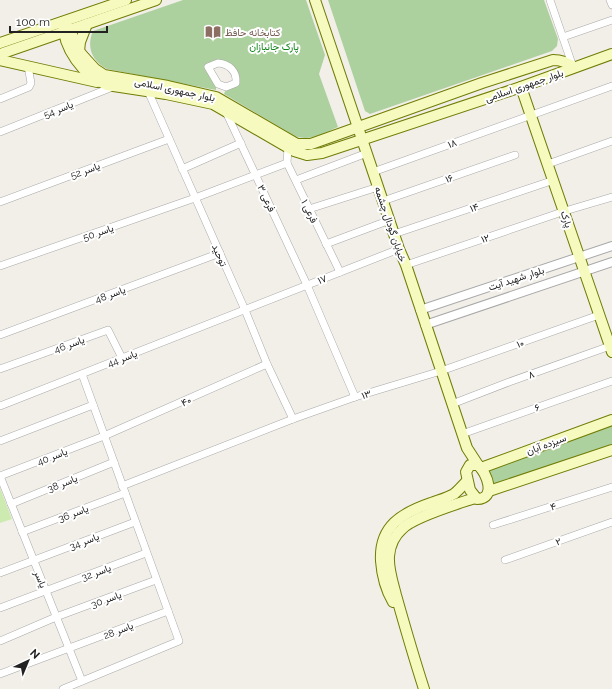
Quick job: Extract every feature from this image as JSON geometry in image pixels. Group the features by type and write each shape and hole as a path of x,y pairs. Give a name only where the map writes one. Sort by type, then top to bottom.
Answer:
{"main road":[{"path":"0,54 65,28 126,0"},
{"path":"0,43 87,24 156,0"},
{"name":"خیابان گودال چشمه","path":"315,0 467,448"},
{"path":"80,51 82,37 87,24"},
{"name":"بلوار جمهوری اسلامی","path":"65,28 80,51 95,69 104,75 168,86 220,99 297,144 311,144 482,83 552,60 560,60 573,67 554,76 314,155 307,156 288,148 213,104 112,85 95,79 73,56 65,28"},
{"path":"573,67 612,54"},
{"path":"0,60 112,85"},
{"name":"پارک","path":"521,87 599,315 609,331 611,349"},
{"name":"سیزده آبان","path":"467,468 470,466 479,466 612,420"},
{"path":"424,689 402,618 391,575 389,557 390,547 394,538 402,528 414,520 475,498 477,500 484,499 488,495 489,491 487,483 479,466 467,448"},
{"path":"467,448 467,481 475,498"},
{"path":"489,491 612,450"},
{"path":"402,618 391,599 384,581 381,552 386,534 394,522 404,514 454,494 467,481"}],"street":[{"path":"550,0 573,67"},
{"path":"610,0 612,5"},
{"path":"563,37 612,20"},
{"path":"0,99 29,87 31,83 28,66"},
{"name":"یاسر 54","path":"0,132 112,85"},
{"path":"220,99 222,86"},
{"name":"۱۸","path":"373,172 612,86"},
{"name":"توحید","path":"148,91 245,310 267,364 293,419"},
{"name":"فرعی ۳","path":"226,112 307,285 355,397"},
{"name":"یاسر 52","path":"0,202 169,139"},
{"path":"548,164 612,141"},
{"path":"182,169 241,143"},
{"path":"287,163 288,148"},
{"path":"296,180 367,153"},
{"name":"۱۶","path":"383,201 515,156"},
{"name":"یاسر 50","path":"0,266 195,198 287,163"},
{"name":"فرعی ۱","path":"287,163 340,272"},
{"name":"۱۴","path":"394,234 554,180"},
{"path":"309,209 378,187"},
{"name":"۱۲","path":"406,265 564,211 612,197"},
{"path":"326,244 390,220"},
{"name":"بلوار شهید آیت","path":"420,310 612,246"},
{"name":"۱۷","path":"245,310 399,249"},
{"name":"یاسر 48","path":"0,335 220,253"},
{"name":"بلوار شهید آیت","path":"425,325 612,262"},
{"name":"یاسر 44","path":"0,406 245,310"},
{"name":"۱۰","path":"441,371 599,315"},
{"name":"یاسر 46","path":"0,369 108,330 122,358"},
{"name":"۸","path":"452,404 509,382 611,349"},
{"name":"۴۰","path":"104,436 267,364"},
{"name":"۱۳","path":"123,490 293,419 355,397 441,371"},
{"path":"63,689 178,641 82,374"},
{"name":"۶","path":"462,434 612,381"},
{"path":"0,441 93,405"},
{"name":"یاسر 40","path":"0,476 104,436"},
{"name":"یاسر 38","path":"11,504 114,462"},
{"name":"یاسر","path":"0,476 82,681"},
{"name":"۴","path":"493,526 612,487"},
{"name":"یاسر 36","path":"22,532 123,490"},
{"name":"یاسر 34","path":"0,573 135,522"},
{"name":"۲","path":"505,560 612,522"},
{"name":"یاسر 32","path":"0,608 146,553"},
{"name":"یاسر 30","path":"0,641 56,617 156,580"},
{"name":"یاسر 28","path":"0,674 168,611"}],"green space":[{"name":"پارک جانبازان","path":"183,0 306,0 325,55 319,74 338,127 312,137 301,138 295,136 224,94 226,89 239,83 235,69 209,64 216,90 107,69 94,58 90,48 93,31"},
{"path":"328,0 544,0 558,39 557,46 552,51 370,114 365,111"},
{"path":"612,422 612,444 493,486 486,467"},
{"path":"0,488 12,519 0,523"}],"place":[{"name":"کتابخانه حافظ","path":"213,32"}]}
